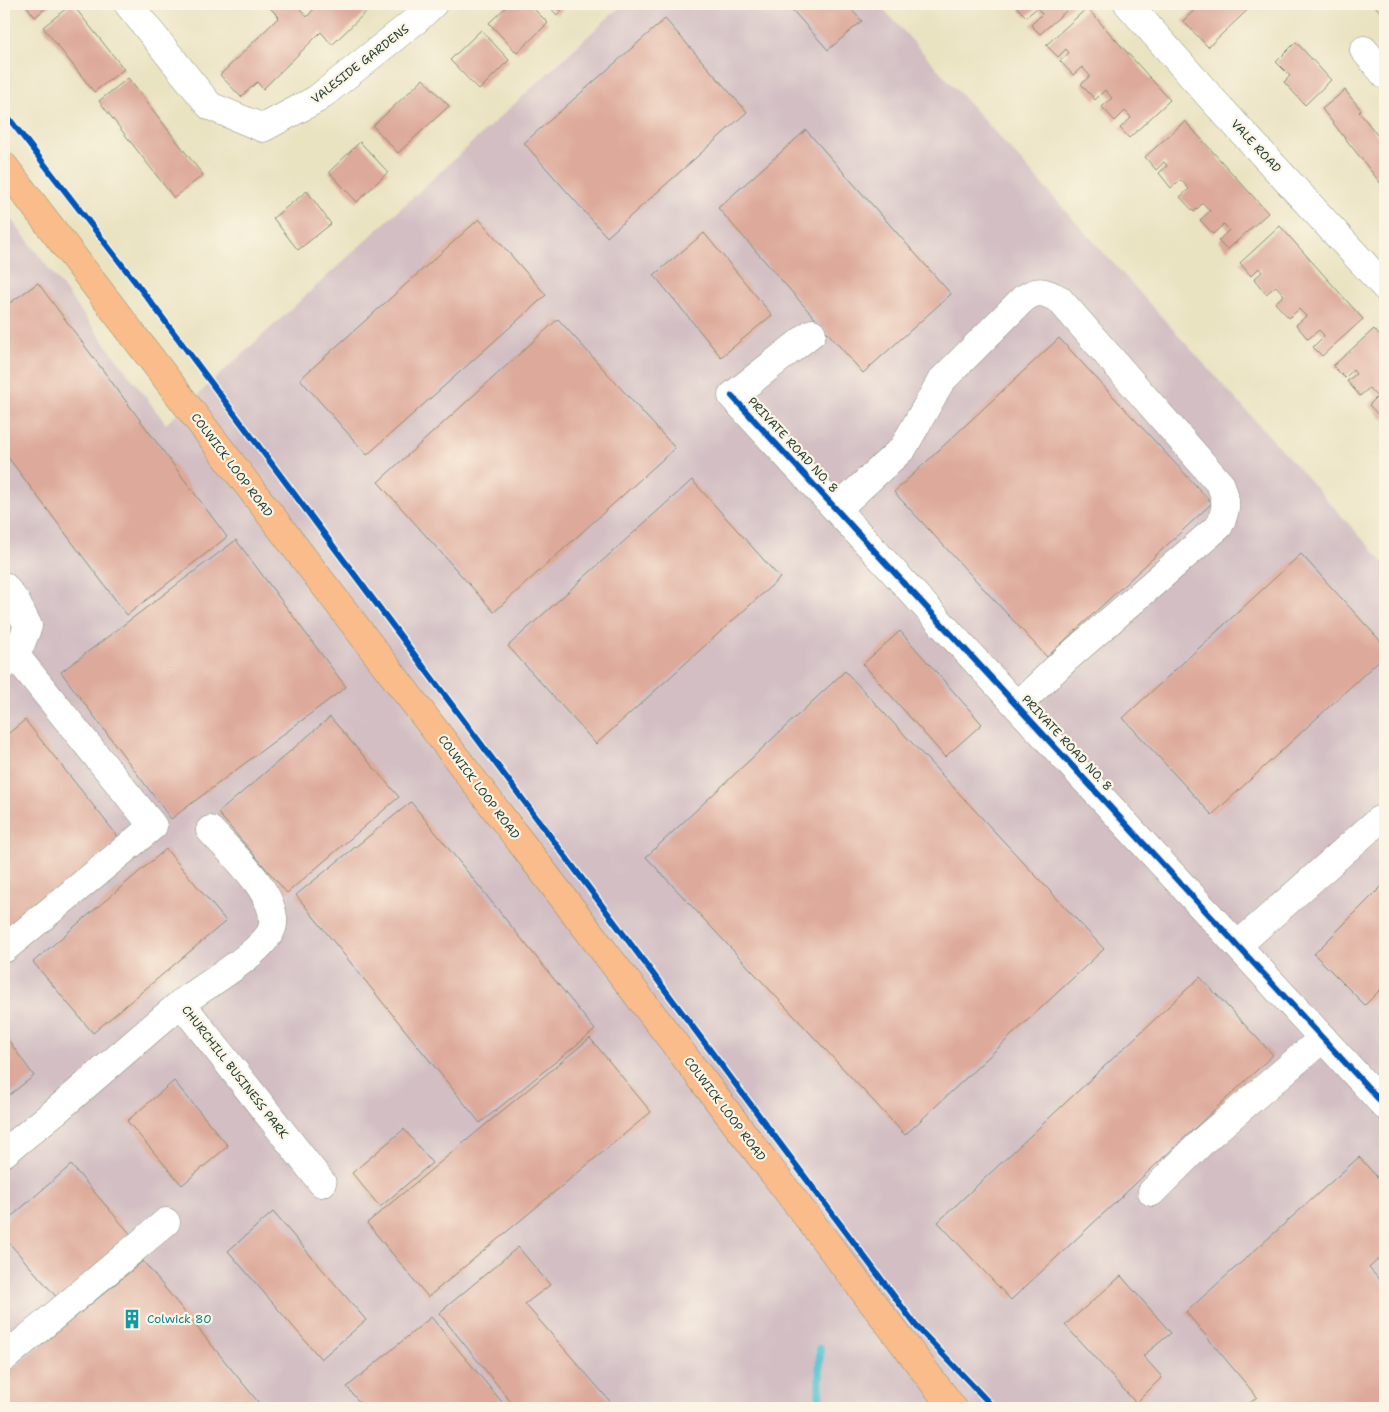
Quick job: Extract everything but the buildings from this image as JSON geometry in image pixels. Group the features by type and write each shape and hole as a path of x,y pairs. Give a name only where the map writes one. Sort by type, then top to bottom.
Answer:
{"main road":[{"name":"COLWICK LOOP ROAD","path":"4,166 953,1408"}],"street":[{"name":"VALESIDE GARDENS","path":"128,4 210,106 263,128 317,99 416,20 433,4"},
{"name":"VALE ROAD","path":"1128,4 1212,99 1385,287"},
{"path":"1364,50 1385,75"},
{"path":"837,509 903,448 941,381 1023,299 1033,292 1046,293 1059,299 1221,485 1226,498 1225,514 1219,526 1066,659 1018,706"},
{"name":"PRIVATE ROAD NO. 8","path":"812,333 732,396 1385,1106"},
{"path":"4,586 16,602 28,626 10,660 153,826 4,948"},
{"path":"1238,946 1380,820"},
{"path":"181,1002 250,955 265,941 273,925 270,906 257,883 210,830"},
{"name":"CHURCHILL BUSINESS PARK","path":"4,1152 58,1110 181,1002 322,1183"},
{"path":"1152,1192 1206,1138 1323,1038"},
{"path":"4,1358 166,1222"}],"shaded area":[{"path":"623,4 879,4 1385,564 1385,1408 4,1408 4,227 12,220 166,424"}],"waterway":[{"path":"819,1408 820,1348"}],"cycle path":[{"path":"4,112 153,305 917,1327 994,1408"},
{"path":"732,396 1385,1106"}],"place":[{"name":"Colwick 80","path":"132,1319"}]}
